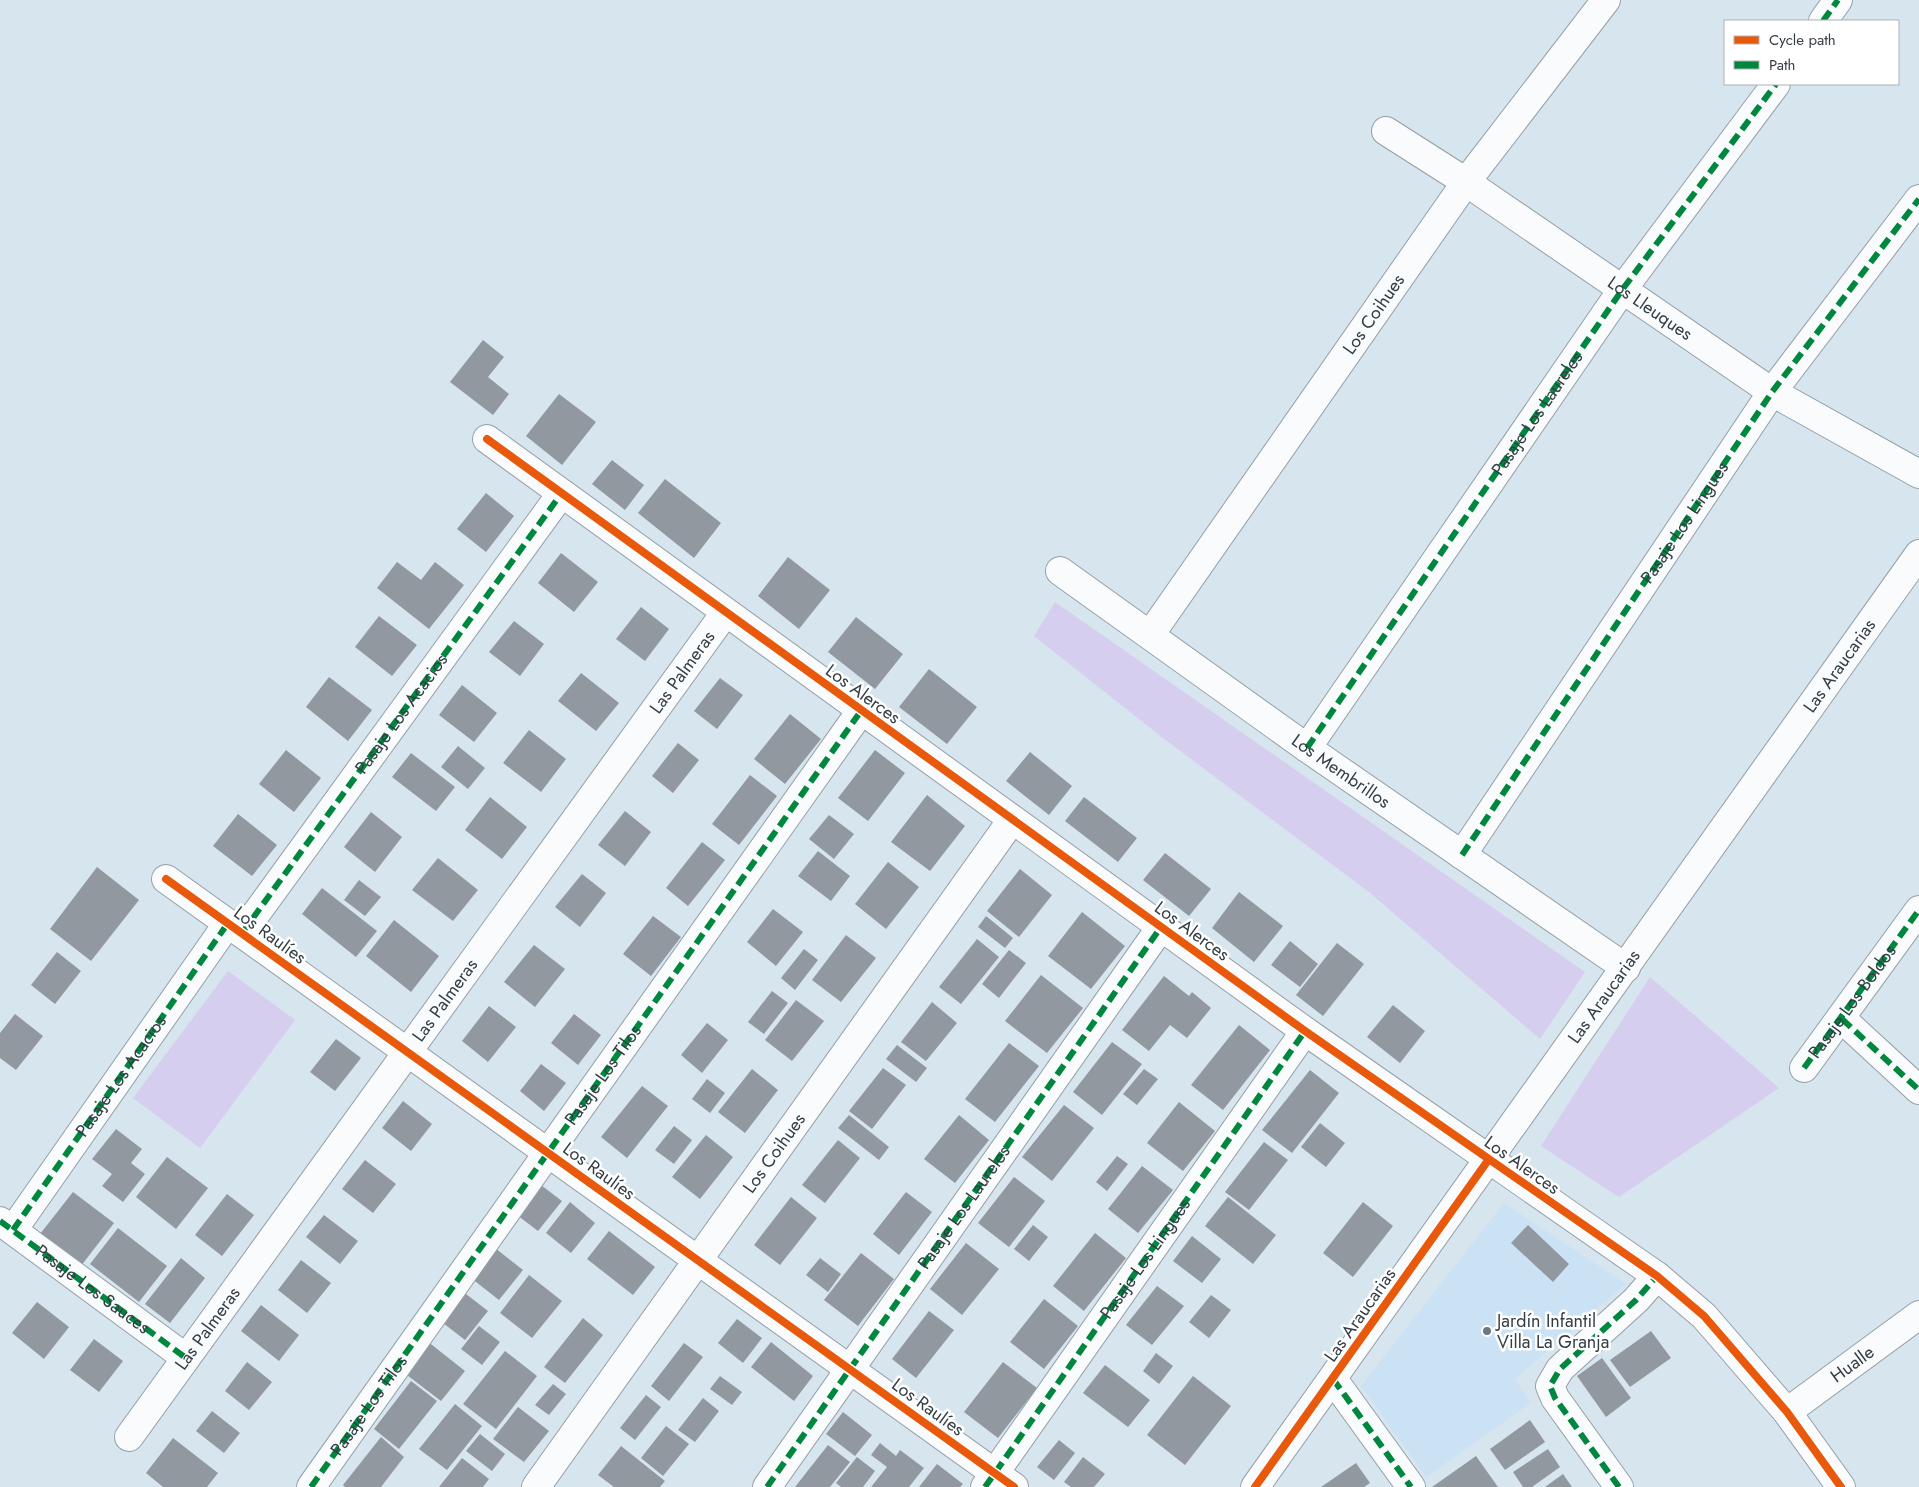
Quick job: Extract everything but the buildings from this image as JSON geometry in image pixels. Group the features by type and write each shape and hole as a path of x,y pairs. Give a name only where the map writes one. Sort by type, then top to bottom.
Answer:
{"street":[{"name":"Los Coihues","path":"1150,635 1466,182 1606,0"},
{"path":"1824,20 1838,0"},
{"name":"Pasaje Los Laureles","path":"1307,748 1622,290 1775,85"},
{"name":"Los Lleuques","path":"1386,132 1466,182 1772,392 1919,474"},
{"name":"Pasaje Los Lingues","path":"1462,855 1772,392 1919,199"},
{"name":"Los Alerces","path":"486,439 1305,1031 1657,1276 1704,1316 1787,1412 1840,1487"},
{"name":"Pasaje Los Acacios","path":"6,1226 235,928 561,494"},
{"name":"Las Araucarias","path":"1255,1487 1333,1380 1919,554"},
{"name":"Los Membrillos","path":"1060,570 1307,748 1626,968"},
{"name":"Las Palmeras","path":"129,1437 725,613"},
{"name":"Pasaje Los Tilos","path":"311,1487 861,711"},
{"name":"Los Coihues","path":"536,1487 1012,820"},
{"name":"Los Raulíes","path":"166,879 850,1369 998,1482"},
{"name":"Pasaje Los Boldos","path":"1804,1068 1842,1019 1919,910"},
{"name":"Pasaje Los Laureles","path":"767,1487 1161,927"},
{"path":"1842,1019 1919,1090"},
{"name":"Pasaje Los Lingues","path":"998,1482 1305,1031"},
{"name":"Pasaje Los Sauces","path":"6,1226 186,1358"},
{"path":"1619,1487 1555,1398 1550,1386 1560,1369 1636,1300 1657,1276"},
{"name":"Hualle","path":"1787,1412 1919,1315"},
{"path":"1333,1380 1411,1487"}],"shaded area":[{"path":"1055,602 1585,972 1540,1039 1369,892 1163,738 1034,636"},
{"path":"228,971 295,1020 200,1148 133,1098"},
{"path":"1650,977 1779,1088 1619,1197 1541,1146"},
{"name":"Jardín Infantil Villa La Granja","path":"1504,1203 1626,1284 1515,1379 1531,1403 1426,1477 1361,1386"}],"marked path":[{"path":"1824,20 1838,0"},
{"path":"1307,748 1622,290 1775,85"},
{"path":"1462,855 1772,392 1919,199"},
{"path":"242,933 561,494"},
{"path":"311,1487 861,711"},
{"path":"1804,1068 1919,910"},
{"path":"13,1230 228,923"},
{"path":"767,1487 1161,927"},
{"path":"1842,1019 1919,1090"},
{"path":"985,1487 1305,1031"},
{"path":"0,1221 186,1358"},
{"path":"1619,1487 1555,1398 1550,1386 1560,1369 1636,1300 1657,1276"},
{"path":"1333,1379 1411,1487"}],"cycle path":[{"path":"487,439 1305,1031 1657,1276 1704,1316 1787,1412 1841,1487"},
{"path":"166,879 1014,1487"},
{"path":"1255,1487 1489,1159"}],"place":[{"name":"Jardín Infantil Villa La Granja","path":"1487,1331"}]}
